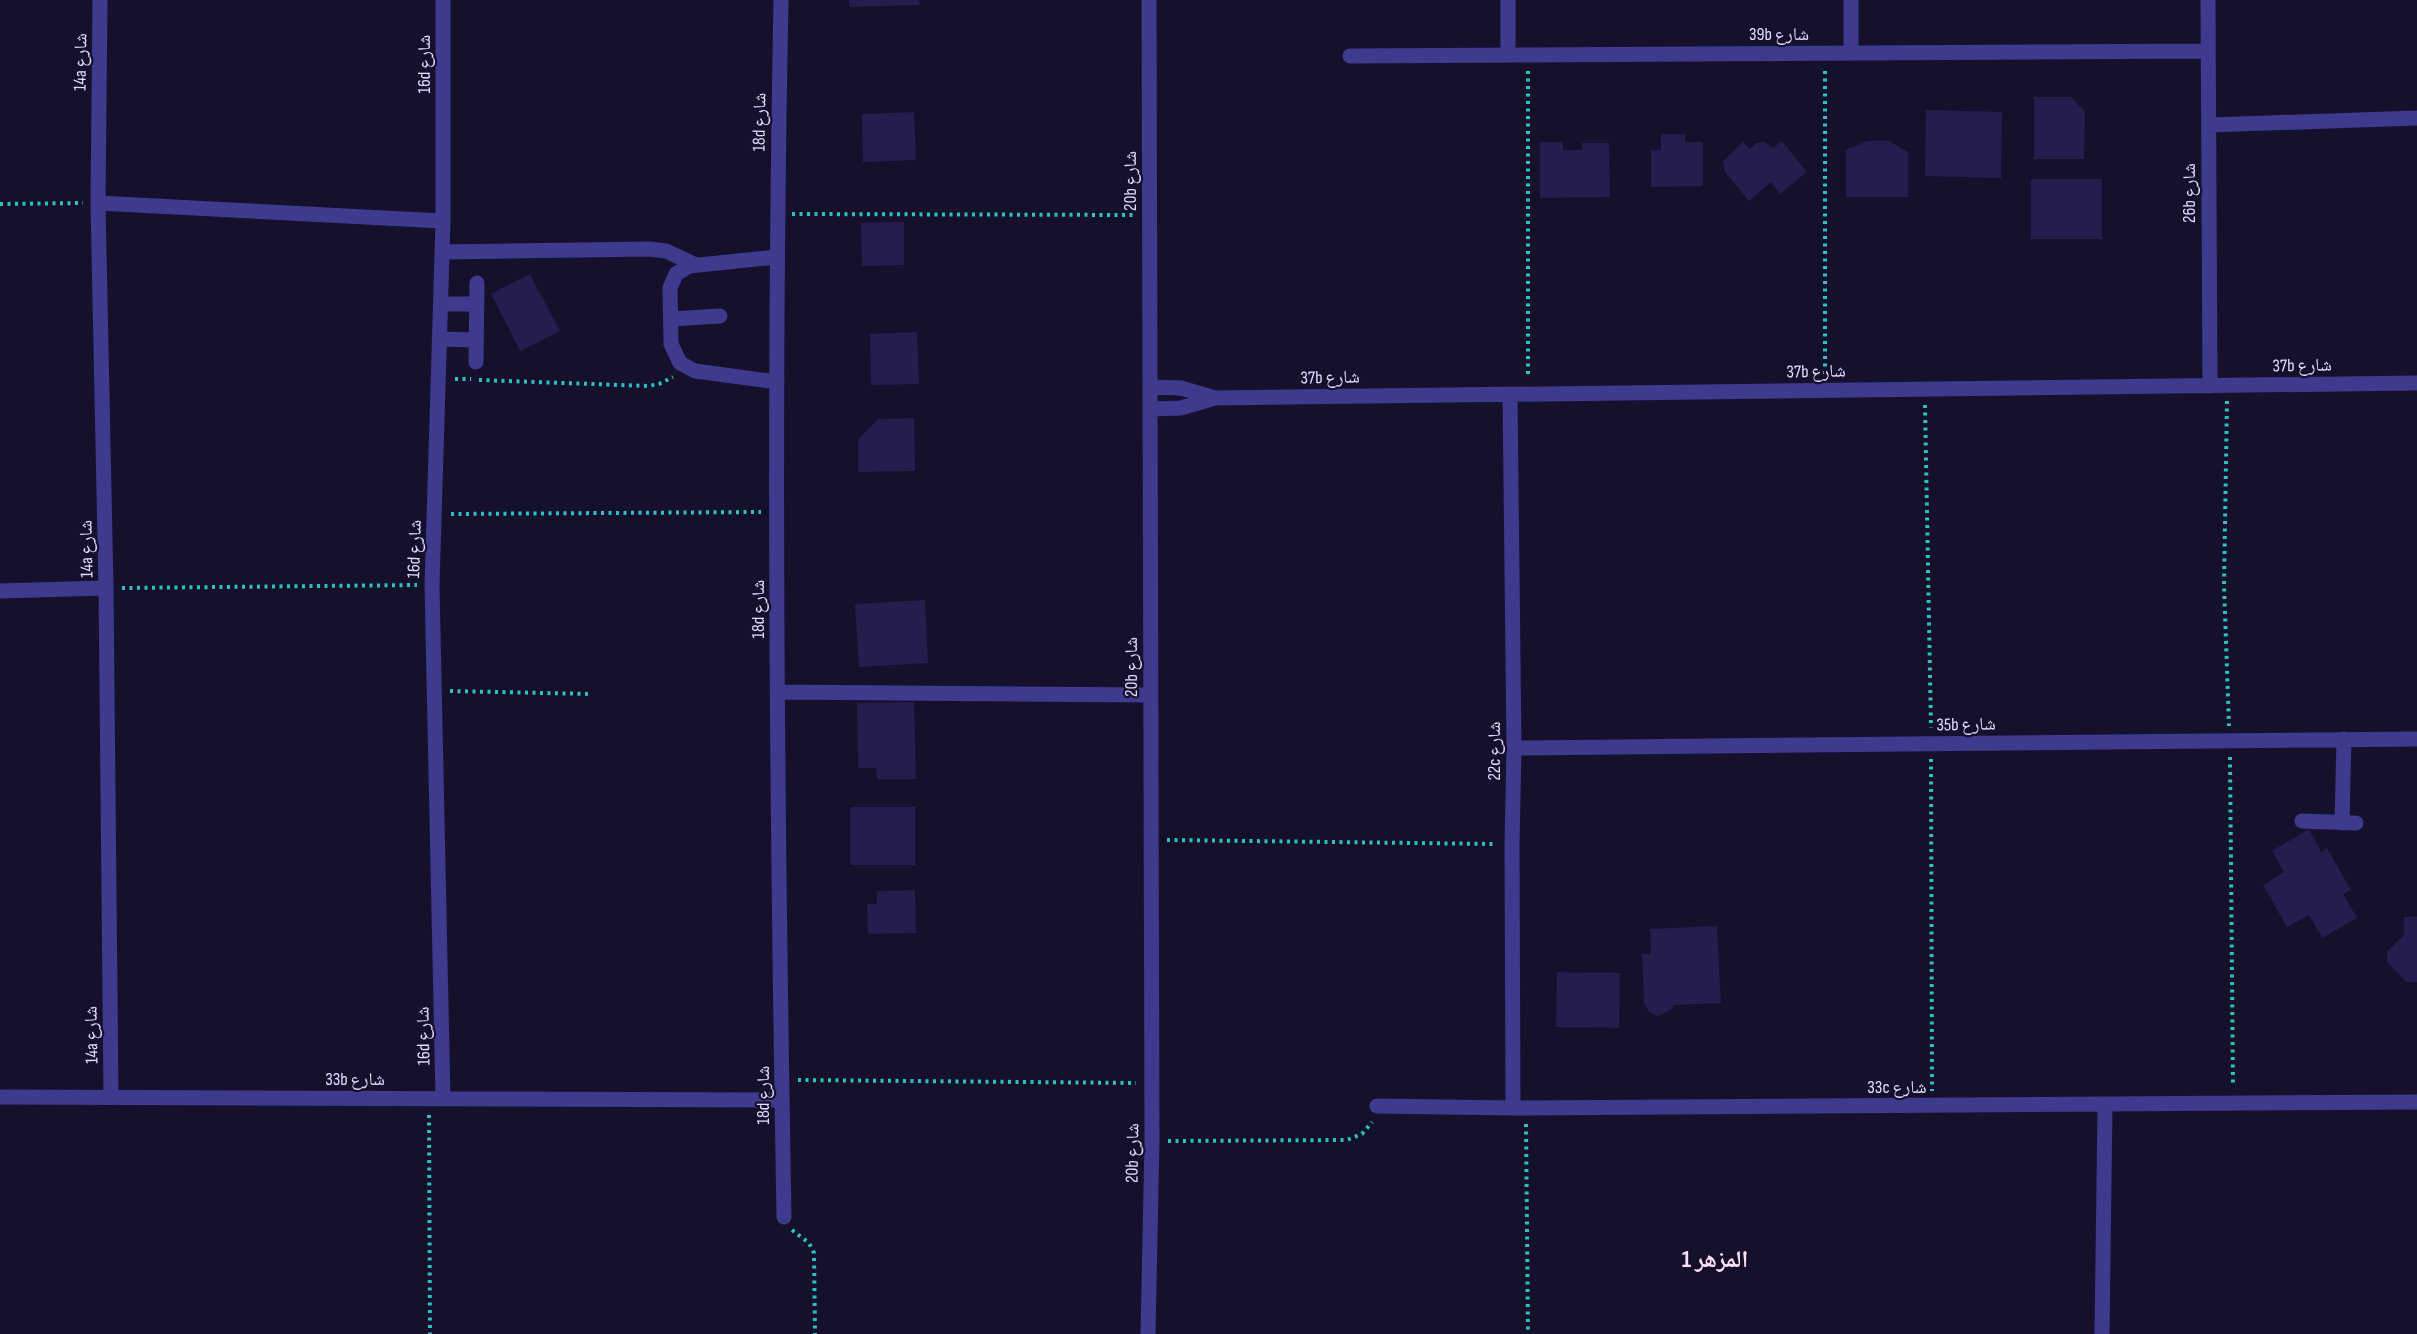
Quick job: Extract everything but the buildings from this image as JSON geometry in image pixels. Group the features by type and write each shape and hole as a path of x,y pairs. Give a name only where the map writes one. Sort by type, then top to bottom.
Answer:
{"street":[{"name":"14a شارع","path":"100,0 98,203 106,588 111,1097"},
{"name":"16d شارع","path":"436,1099 432,585 443,221 443,0"},
{"name":"18d شارع","path":"781,0 777,214 777,512 784,1217"},
{"name":"20b شارع","path":"1148,1334 1152,1141 1149,0"},
{"path":"1508,0 1508,55"},
{"path":"1851,0 1851,53"},
{"name":"26b شارع","path":"2208,0 2210,386"},
{"name":"39b شارع","path":"1350,56 2208,51"},
{"path":"2209,125 2417,118"},
{"path":"98,203 443,221"},
{"path":"442,252 650,249 666,251 696,265"},
{"path":"777,257 696,265 682,269 672,281 670,288 673,351 680,363 695,371 777,382"},
{"path":"476,362 477,283"},
{"path":"441,304 477,304"},
{"path":"671,319 720,316"},
{"path":"440,339 476,340"},
{"name":"37b شارع","path":"1150,409 1181,408 1215,398 2417,383"},
{"name":"37b شارع","path":"1150,387 1181,388 1215,398"},
{"name":"22c شارع","path":"1510,394 1514,748 1512,844 1520,1108"},
{"path":"0,591 106,588"},
{"path":"778,692 1151,696"},
{"name":"35b شارع","path":"1514,748 2417,739"},
{"path":"2302,821 2349,823 2344,740"},
{"name":"33b شارع","path":"0,1097 782,1100"},
{"name":"33c شارع","path":"1377,1106 1520,1108 2417,1102"},
{"path":"2102,1334 2105,1105"}],"path":[{"path":"1825,391 1826,53"},
{"path":"1528,55 1528,394"},
{"path":"0,204 98,203"},
{"path":"777,214 1149,216"},
{"path":"439,378 648,386 669,380 687,368"},
{"path":"435,514 777,512"},
{"path":"106,588 432,585"},
{"path":"434,691 591,694"},
{"path":"1151,840 1512,844"},
{"path":"783,1080 1152,1083"},
{"path":"430,1334 436,1099"},
{"path":"1152,1141 1354,1139 1368,1127 1377,1106"},
{"path":"1520,1108 1528,1334"},
{"path":"784,1217 791,1228 809,1244 814,1253 815,1334"}],"district":[{"name":"المزهر 1","path":"1715,1259"}]}
